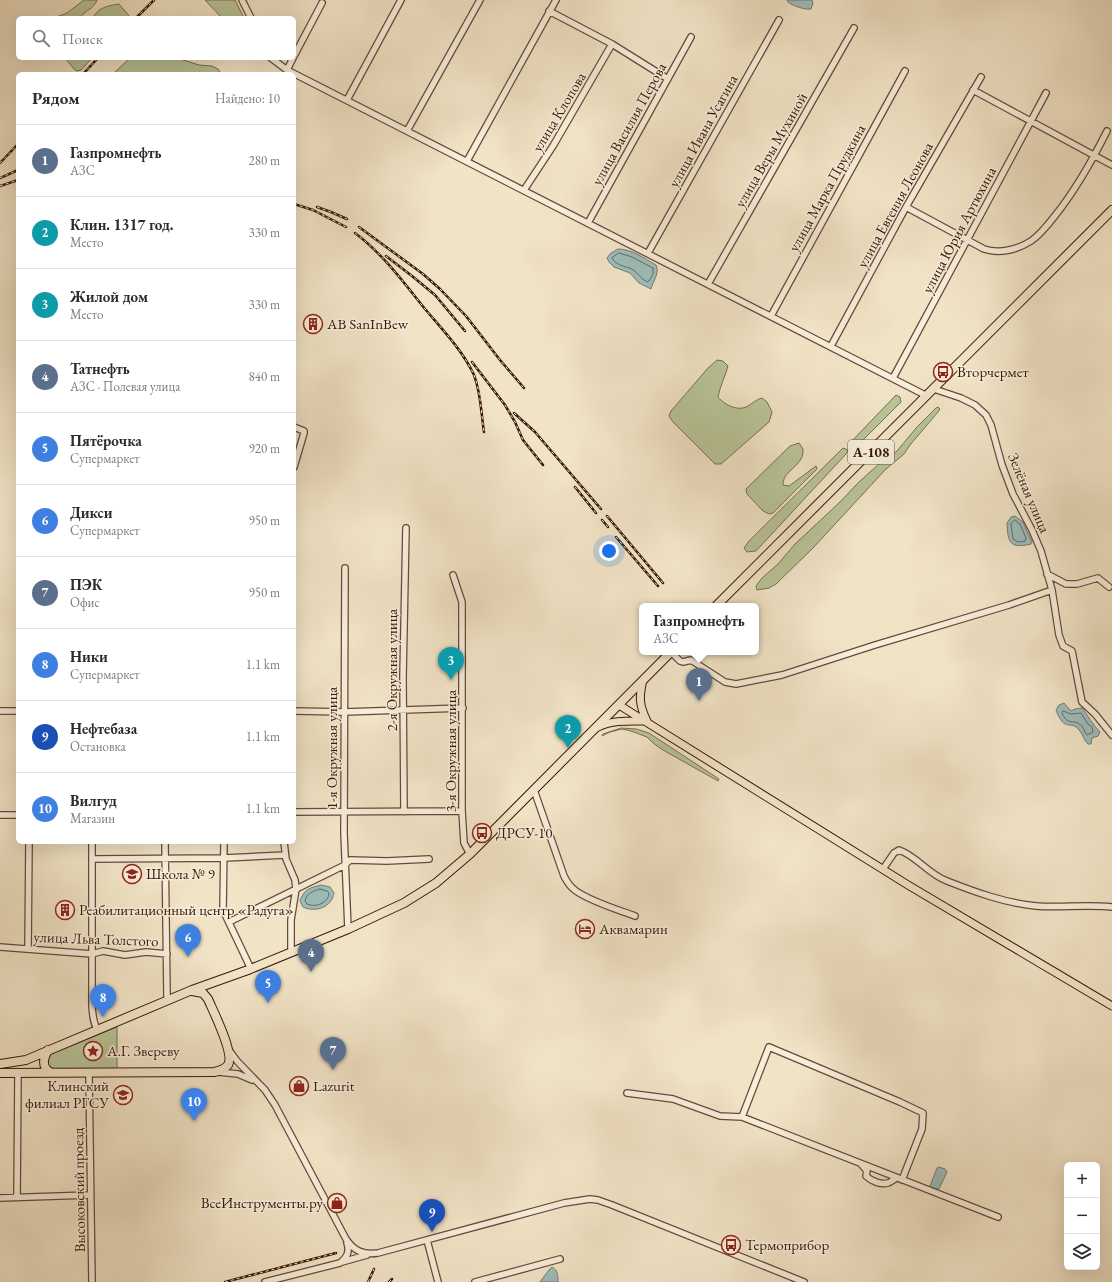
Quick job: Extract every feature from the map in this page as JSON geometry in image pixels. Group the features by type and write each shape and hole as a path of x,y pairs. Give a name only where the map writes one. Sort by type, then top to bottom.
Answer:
{"highway":[{"name":"А-108","path":"719,603 1112,210"},
{"path":"0,1064 26,1060 192,990 251,969 348,929 404,903 436,883 470,854 668,655"},
{"path":"208,999 209,989 214,982"},
{"path":"0,1073 214,1072 223,1069 228,1064 230,1057 228,1047 208,999 203,993 192,990"},
{"path":"48,1050 43,1061 45,1068 51,1073"}],"main road":[{"path":"643,680 640,701 641,710 647,722"},
{"path":"619,705 882,869 1112,1006"},
{"path":"595,728 607,723 620,721 647,722"}],"street":[{"path":"242,0 250,16"},
{"path":"347,100 400,0"},
{"path":"407,131 480,0"},
{"path":"467,161 556,0"},
{"path":"296,53 322,3"},
{"path":"549,11 612,44 668,79"},
{"name":"улица Ивана Усагина","path":"648,253 778,20"},
{"name":"улица Веры Мухиной","path":"708,284 854,28"},
{"name":"улица Василия Перова","path":"588,223 691,37"},
{"name":"улица Клопова","path":"524,190 553,146 612,44"},
{"path":"274,60 291,72"},
{"path":"287,70 292,60"},
{"name":"улица Марка Прудкина","path":"771,316 905,71"},
{"path":"296,74 927,396"},
{"name":"улица Евгения Леонова","path":"831,346 906,207 981,77"},
{"path":"973,90 1112,165"},
{"name":"улица Юрия Артюхина","path":"893,378 1046,93"},
{"path":"906,207 966,241 990,251 1016,249 1031,241 1043,231 1068,200 1095,155 1107,131"},
{"name":"Зелёная улица","path":"934,389 957,397 981,410 986,415 991,425 1004,472 1041,551 1052,590 1059,635 1062,646 1072,651 1082,702 1095,714 1112,735"},
{"path":"296,428 304,431 304,433 296,460"},
{"name":"2-я Окружная улица","path":"404,812 406,528"},
{"name":"1-я Окружная улица","path":"345,568 344,812 348,929"},
{"path":"1047,574 1066,584 1077,584 1098,578 1109,587"},
{"name":"3-я Окружная улица","path":"453,576 462,602 462,811 464,843 470,854"},
{"path":"674,655 680,662 691,660 725,682 736,684 782,675 875,645 1009,605 1052,590"},
{"path":"296,711 344,712 463,708"},
{"path":"0,711 16,711"},
{"path":"534,790 564,876 569,885 576,891 586,896 635,916"},
{"path":"296,812 462,811"},
{"path":"0,815 16,815"},
{"path":"28,949 29,844"},
{"path":"92,844 93,1013 95,1027 98,1030"},
{"path":"165,844 167,996 169,1000"},
{"path":"224,844 224,910 251,969"},
{"path":"284,844 285,855 295,880 296,889 291,920 291,952"},
{"path":"882,869 894,853 899,850 909,854 937,877 976,892 997,898 1036,906 1083,905 1112,907"},
{"path":"92,859 224,858 285,855"},
{"path":"229,922 345,864 350,860 387,861 429,859"},
{"name":"улица Льва Толстого","path":"0,947 92,954 103,951 125,956 146,952 166,954"},
{"path":"228,1047 237,1061 265,1090 275,1105 349,1244 357,1250 368,1254"},
{"path":"742,1117 769,1047 900,1102 922,1113 922,1129 899,1179 887,1183 879,1183 869,1179 866,1176 867,1171 861,1164"},
{"path":"214,1072 244,1075 265,1090"},
{"path":"17,1198 18,1073"},
{"name":"Высоковский проезд","path":"89,1073 92,1282"},
{"path":"627,1092 673,1099 720,1116 742,1117 998,1217"},
{"path":"0,1198 90,1195"},
{"path":"265,1282 564,1203 590,1199 612,1205 804,1282"},
{"path":"340,1263 347,1257 348,1254 349,1248 346,1239"},
{"path":"427,1240 438,1282"},
{"path":"475,1282 560,1259"}],"green space":[{"path":"84,0 97,0 94,6 82,16 59,16 67,13"},
{"path":"205,0 235,0 243,16 220,16"},
{"path":"119,4 129,16 94,16 98,11 107,6"},
{"path":"67,60 90,60 81,70 77,71"},
{"path":"128,60 183,60 199,65 212,66 218,69 220,72 115,72"},
{"path":"717,360 723,361 728,366 718,397 721,400 732,407 744,408 762,398 767,402 772,412 769,422 721,464 715,464 673,422 669,416 671,411 708,368"},
{"path":"896,395 900,397 901,402 857,446 853,447 850,443"},
{"path":"938,407 940,409 938,412 904,454 885,470 813,548 776,584 769,588 757,590 756,586 762,578 778,564 795,544 859,482 879,464 897,451 917,427"},
{"path":"799,443 803,449 802,457 787,474 783,481 783,485 789,486 816,466 817,469 773,513 769,514 763,511 747,494 746,489 790,446"},
{"path":"843,448 848,450 846,454 756,551 747,552 744,548 749,541"},
{"path":"621,728 636,729 649,733 719,779 718,781 663,750 647,737 622,729 602,736 603,734"},
{"path":"117,1027 117,1069 54,1069 50,1067 47,1062 49,1055"}],"water":[{"path":"787,0 812,0 813,3 811,9 806,9 793,5"},
{"path":"618,249 633,252 656,265 657,274 651,289 639,283 630,273 614,267 609,262 607,258 611,253"},
{"path":"1015,516 1023,522 1032,542 1031,544 1018,546 1014,545 1009,539 1007,523 1011,517"},
{"path":"1064,703 1071,711 1082,708 1100,732 1098,736 1092,738 1091,744 1086,742 1076,727 1062,722 1056,710 1059,705"},
{"path":"321,885 330,887 334,893 330,902 323,908 318,909 308,909 303,907 300,901 303,894 311,888"},
{"path":"939,1167 945,1169 947,1172 939,1189 931,1188 930,1186 937,1168"},
{"path":"552,1267 557,1271 558,1282 540,1282 549,1270"}],"railway":[{"path":"138,16 154,0"},
{"path":"85,72 96,60"},
{"path":"0,163 16,146"},
{"path":"0,178 16,171"},
{"path":"0,186 16,181"},
{"path":"296,205 313,210 346,227"},
{"path":"317,207 347,219"},
{"path":"359,227 423,274 440,289 466,316 524,388"},
{"path":"355,233 375,250 393,269 452,340 464,357 474,375 476,382 484,432"},
{"path":"386,256 435,295 465,331"},
{"path":"472,362 505,405 523,440 543,465"},
{"path":"514,413 535,432 601,509"},
{"path":"575,487 596,513"},
{"path":"607,516 663,583"},
{"path":"602,520 608,527"},
{"path":"616,537 658,586"},
{"path":"225,1282 336,1253"},
{"path":"368,1282 374,1269"},
{"path":"389,1282 392,1279"}],"place":[{"name":"AB SanInBew","path":"313,324"},
{"name":"Вторчермет","path":"943,372"},
{"name":"Жилой дом","path":"451,680"},
{"name":"Газпромнефть","path":"699,701"},
{"name":"Клин. 1317 год.","path":"568,748"},
{"name":"ДРСУ-10","path":"482,833"},
{"name":"Школа № 9","path":"132,874"},
{"name":"Реабилитационный центр «Радуга»","path":"65,910"},
{"name":"Аквамарин","path":"585,929"},
{"name":"Дикси","path":"188,957"},
{"name":"Татнефть","path":"311,972"},
{"name":"Пятёрочка","path":"268,1003"},
{"name":"Ники","path":"103,1017"},
{"name":"А.Г. Звереву","path":"93,1051"},
{"name":"ПЭК","path":"333,1070"},
{"name":"Lazurit","path":"299,1086"},
{"name":"Клинский филиал РГСУ","path":"123,1095"},
{"name":"Вилгуд","path":"194,1121"},
{"name":"ВсеИнструменты.ру","path":"337,1203"},
{"name":"Нефтебаза","path":"432,1232"},
{"name":"Термоприбор","path":"731,1245"}]}
